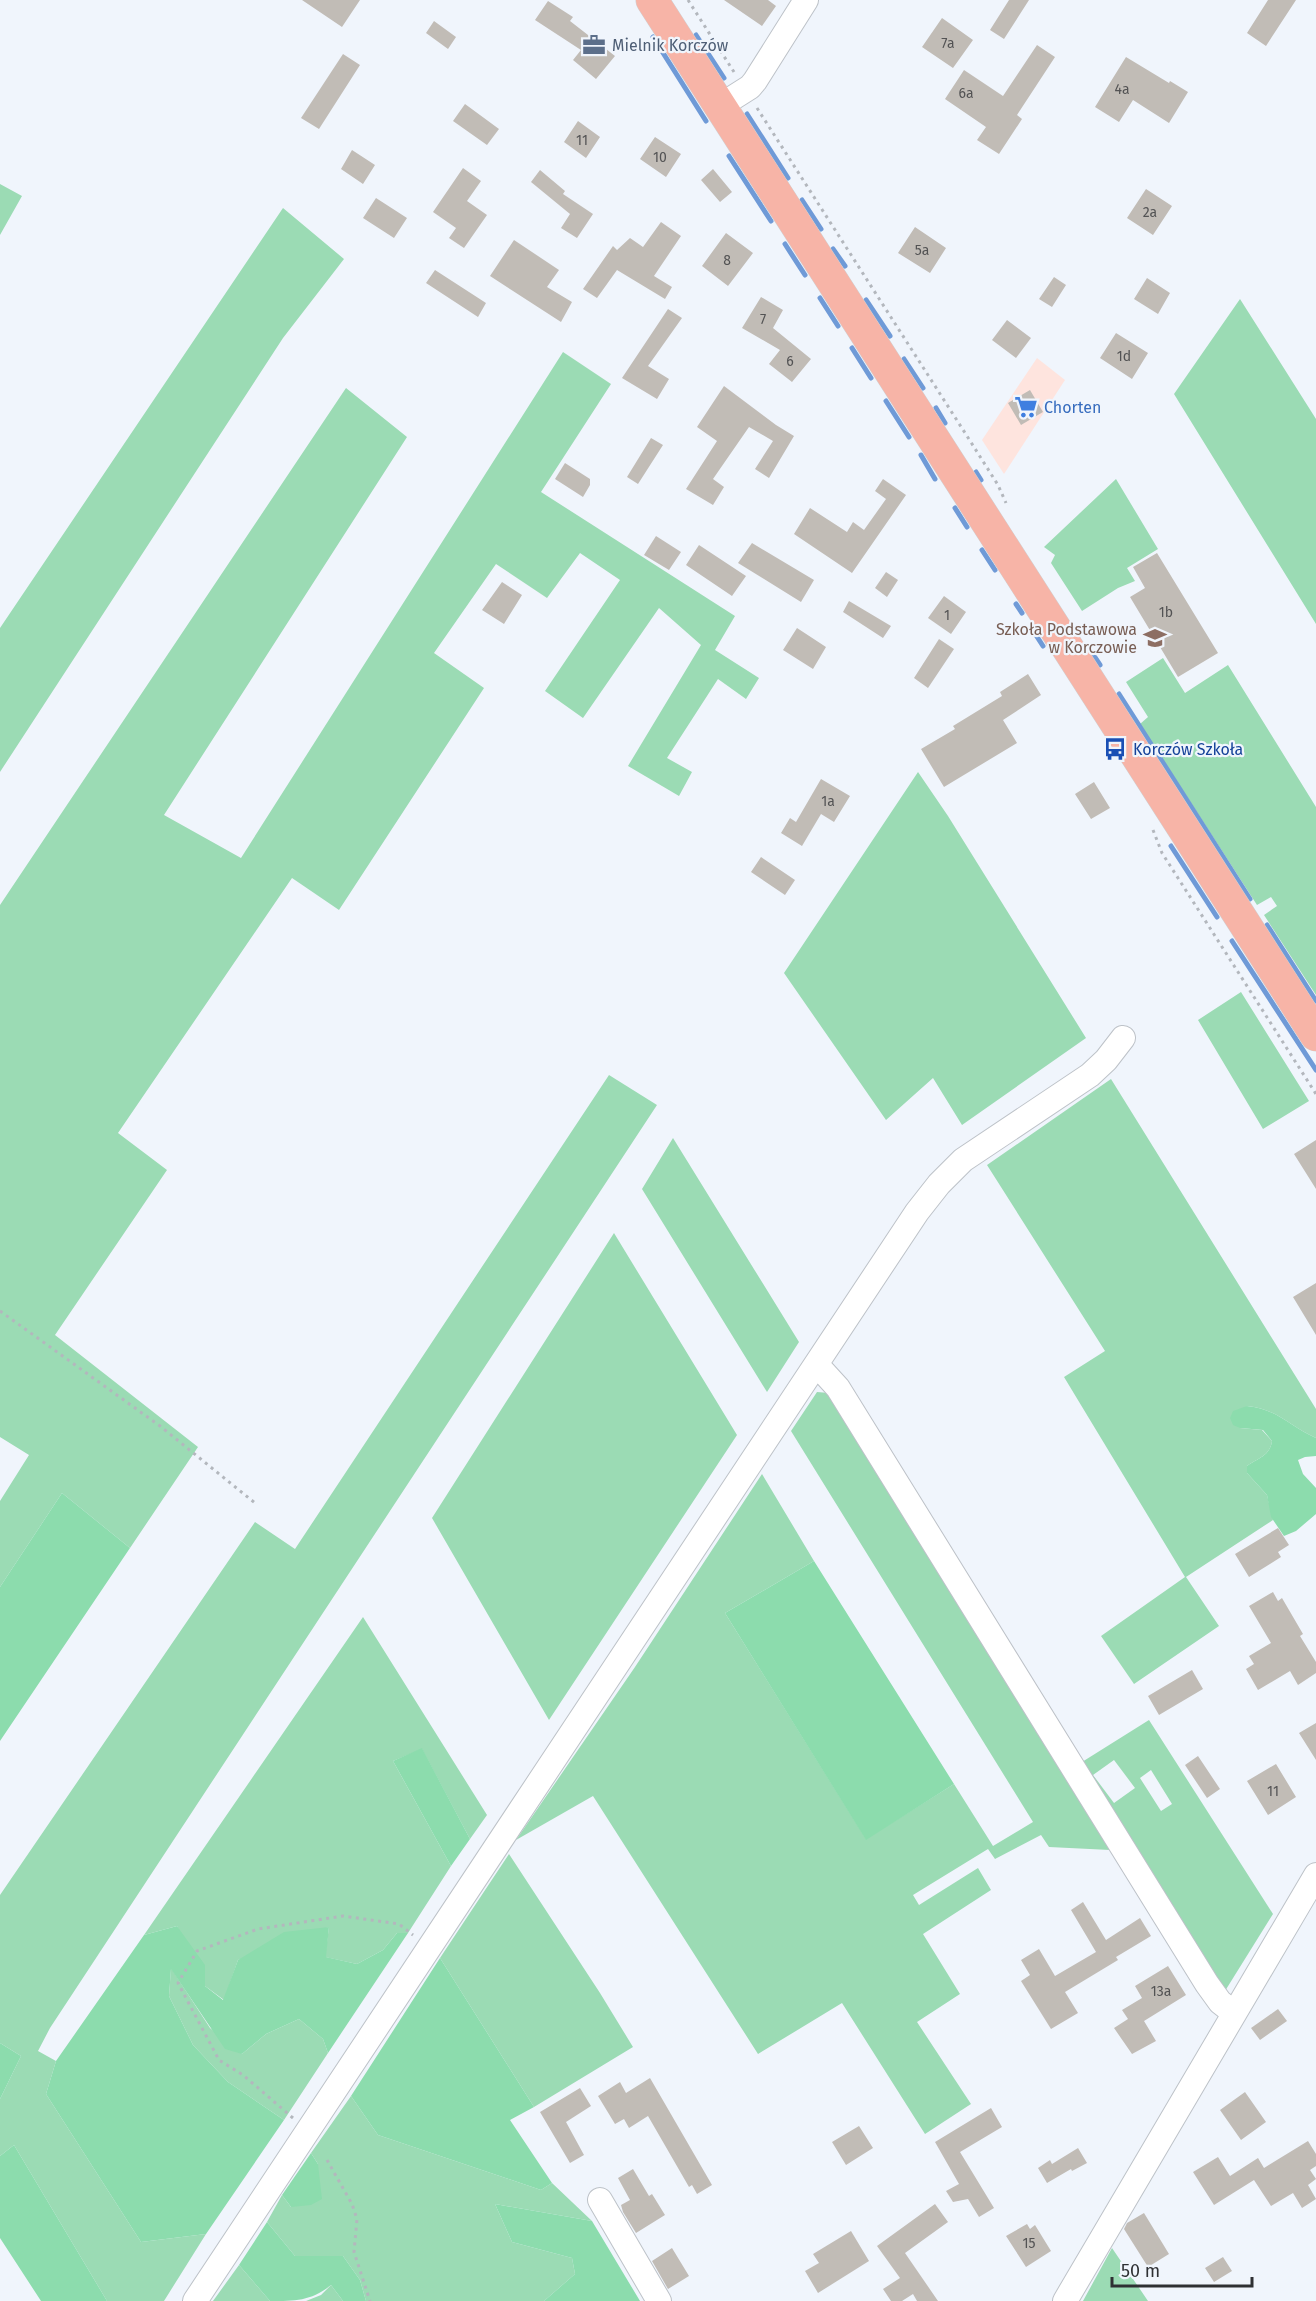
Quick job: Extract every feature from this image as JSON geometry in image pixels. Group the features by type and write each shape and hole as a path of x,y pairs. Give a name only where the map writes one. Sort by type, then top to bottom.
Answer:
{"main road":[{"path":"652,0 733,98 1316,1035"}],"street":[{"path":"733,98 755,81 807,0"},
{"path":"195,2301 907,1227 939,1184 975,1151 1090,1074 1106,1060 1123,1038"},
{"path":"817,1365 838,1388 1206,1984 1220,2002 1234,2013"},
{"path":"1065,2301 1316,1875"},
{"path":"600,2200 659,2301"}],"path":[{"path":"688,0 733,98 967,436 998,486 1007,506"},
{"path":"1150,824 1162,853 1316,1095"},
{"path":"0,1311 160,1426 255,1503"},
{"path":"308,2130 243,2075 219,2060 178,1983 197,1951 258,1929 343,1916 399,1924 429,1946"},
{"path":"327,2160 352,2204 357,2219 354,2252 370,2301"}],"shaded area":[{"path":"1037,358 1065,380 1004,474 982,440"}],"green space":[{"path":"0,184 22,196 0,235"},
{"path":"283,208 344,259 283,338 0,772 0,628"},
{"path":"1240,299 1316,419 1316,624 1174,394"},
{"path":"563,352 611,384 541,492 735,616 715,650 759,678 746,699 718,679 667,758 692,772 679,796 628,766 701,645 659,608 583,718 545,691 620,580 580,553 547,598 496,564 434,653 484,688 339,910 292,878 118,1133 167,1170 55,1335 198,1447 130,1548 62,1493 0,1587 0,1501 29,1455 0,1437 0,905 346,388 407,437 164,815 241,858"},
{"path":"1116,479 1158,549 1127,568 1135,581 1118,588 1082,611 1051,563 1055,555 1044,547"},
{"path":"1163,658 1185,693 1228,665 1316,807 1316,995 1264,915 1277,906 1271,897 1257,905 1140,724 1148,717 1126,682"},
{"path":"918,772 948,816 1086,1038 962,1125 933,1078 886,1120 784,973"},
{"path":"1241,992 1309,1101 1263,1129 1198,1020"},
{"path":"609,1075 657,1105 50,2028 38,2051 56,2061 46,2094 141,2242 206,2234 164,2301 107,2301 14,2145 0,2156 0,2099 21,2056 0,2043 0,1895 255,1522 295,1549"},
{"path":"1111,1079 1316,1409 1316,1438 1276,1415 1247,1406 1240,1428 1262,1430 1272,1441 1269,1450 1263,1456 1247,1466 1247,1473 1267,1495 1273,1520 1186,1577 1219,1626 1134,1684 1101,1636 1185,1577 1064,1377 1105,1351 987,1165"},
{"path":"673,1138 799,1342 767,1392 642,1189"},
{"path":"614,1233 737,1435 549,1720 432,1518"},
{"path":"817,1392 829,1393 1110,1850 1049,1847 1041,1835 995,1859 988,1849 913,1895 919,1905 978,1868 991,1890 923,1934 960,1994 917,2022 971,2104 925,2134 842,2003 758,2054 593,1796 516,1840 635,1667 762,1474 814,1561 725,1613 866,1839 954,1784 993,1846 1033,1822 791,1431"},
{"path":"1247,1406 1276,1415 1316,1438 1316,1456 1298,1460 1303,1474 1316,1488 1316,1514 1296,1531 1284,1536 1271,1517 1267,1495 1247,1473 1247,1466 1269,1450 1272,1441 1263,1430 1240,1428 1233,1425 1230,1418 1233,1411"},
{"path":"62,1493 130,1548 0,1741 0,1587"},
{"path":"814,1561 954,1784 866,1840 725,1613"},
{"path":"363,1617 487,1815 470,1839 422,1749 393,1761 451,1866 408,1933 397,1933 383,1950 357,1964 325,1957 329,1927 238,1960 224,2000 205,1986 177,1926 144,1935"},
{"path":"1149,1720 1273,1914 1225,1991 1082,1762","holes":["1114,1760 1135,1788 1114,1803 1093,1775","1151,1770 1172,1804 1161,1811 1140,1778"]},
{"path":"422,1748 470,1839 451,1866 393,1761"},
{"path":"509,1854 633,2047 534,2107 440,1958"},
{"path":"177,1926 205,1965 205,1986 223,2000 238,1960 284,1932 329,1927 326,1957 357,1964 383,1950 397,1933 408,1933 328,2053 323,2039 299,2019 266,2034 242,2054 225,2049 171,1969 169,1996 193,2045 228,2082 284,2120 206,2234 141,2242 46,2094 56,2061 144,1935"},
{"path":"440,1958 534,2107 510,2120 552,2183 541,2190 378,2135 351,2096"},
{"path":"171,1968 210,2028 242,2054 266,2034 299,2019 323,2039 328,2053 284,2120 228,2082 193,2045 169,1996"},
{"path":"0,2043 21,2056 0,2099"},
{"path":"351,2096 378,2135 541,2190 552,2183 592,2221 495,2204 512,2242 572,2258 575,2274 544,2301 366,2301 360,2280 343,2256 295,2256 267,2222 282,2195 291,2207 318,2164 311,2153"},
{"path":"14,2145 107,2301 41,2301 0,2238 0,2156"},
{"path":"311,2153 318,2164 322,2199 311,2205 291,2207 282,2195"},
{"path":"495,2204 592,2221 640,2301 544,2301 575,2274 572,2258 512,2242"},
{"path":"267,2222 295,2256 343,2256 360,2280 366,2301 343,2301 331,2285 303,2299 270,2301 239,2265"},
{"path":"1112,2248 1148,2301 1083,2301"},
{"path":"239,2265 270,2301 213,2301"},
{"path":"331,2285 343,2301 306,2301 321,2295"}],"building":[{"path":"302,0 360,0 342,27"},
{"path":"724,0 768,0 776,6 762,26"},
{"path":"1009,0 1029,0 1004,39 990,30"},
{"path":"1268,0 1296,0 1266,46 1247,33"},
{"path":"548,1 573,17 570,21 615,56 596,79 573,60 581,50 535,20"},
{"path":"942,18 973,40 953,68 922,47"},
{"path":"434,21 456,37 448,49 426,33"},
{"path":"1037,45 1055,57 1017,115 1022,119 999,154 977,140 986,127 945,99 964,70 1003,96"},
{"path":"343,54 360,65 319,129 301,118"},
{"path":"1126,57 1188,92 1169,123 1133,100 1119,122 1095,107"},
{"path":"465,104 499,129 487,145 453,121"},
{"path":"578,121 600,137 586,158 564,142"},
{"path":"655,137 681,154 666,177 640,159"},
{"path":"352,150 375,165 363,184 341,169"},
{"path":"463,168 481,181 467,201 487,215 464,248 449,238 456,228 433,212"},
{"path":"713,169 732,192 720,202 701,180"},
{"path":"540,170 565,191 563,194 593,214 577,238 561,228 570,214 531,182"},
{"path":"1146,189 1172,206 1153,235 1127,218"},
{"path":"376,198 407,218 394,238 363,218"},
{"path":"661,222 681,236 654,276 672,287 665,299 617,270 597,298 583,289 613,246 617,250 630,238 643,247"},
{"path":"915,227 946,248 930,273 898,253"},
{"path":"726,233 753,253 728,286 702,266"},
{"path":"514,240 559,270 547,287 572,302 561,322 490,276"},
{"path":"435,270 486,303 478,317 426,283"},
{"path":"1054,277 1066,285 1052,307 1039,299"},
{"path":"1147,278 1170,293 1158,314 1134,299"},
{"path":"761,297 783,310 773,328 811,359 792,382 769,364 780,350 742,328"},
{"path":"668,309 682,318 648,366 669,379 657,399 622,378"},
{"path":"1007,320 1031,338 1016,358 992,340"},
{"path":"1116,333 1148,353 1132,379 1100,358"},
{"path":"724,386 794,436 769,478 755,469 773,441 749,427 713,479 724,487 713,505 686,489 717,441 697,427"},
{"name":"Chorten","path":"1030,390 1043,412 1021,425 1008,403"},
{"path":"651,438 663,445 638,484 627,477"},
{"path":"565,463 590,479 590,485 583,497 555,479"},
{"path":"883,479 906,495 852,573 794,534 810,508 847,532 853,522 864,530 886,499 875,491"},
{"path":"656,536 681,552 669,570 644,555"},
{"path":"752,543 814,580 801,602 738,563"},
{"path":"699,545 746,576 732,596 686,565"},
{"path":"1157,553 1218,653 1178,677 1130,597 1145,588 1133,567"},
{"path":"886,572 898,580 887,597 875,588"},
{"path":"502,582 522,595 504,624 482,610"},
{"path":"944,596 966,612 951,634 928,618"},
{"path":"849,601 891,626 883,638 843,612"},
{"path":"797,628 826,647 813,669 783,650"},
{"path":"939,639 954,649 928,688 914,678"},
{"path":"1028,674 1041,695 1003,720 1017,743 944,787 921,749 955,729 953,726 1002,696 1000,692"},
{"path":"821,779 850,796 834,822 821,814 802,846 781,833 790,818 796,822"},
{"path":"1094,782 1110,808 1091,819 1075,794"},
{"path":"761,857 795,880 785,895 751,872"},
{"path":"1316,1140 1316,1189 1294,1154"},
{"path":"1316,1283 1316,1335 1293,1297"},
{"path":"1278,1528 1289,1545 1278,1552 1281,1557 1249,1577 1235,1554"},
{"path":"1273,1592 1278,1601 1282,1598 1303,1634 1300,1636 1316,1662 1316,1673 1298,1685 1290,1671 1258,1690 1246,1669 1254,1664 1249,1656 1271,1643 1249,1606"},
{"path":"1192,1670 1203,1689 1159,1715 1148,1696"},
{"path":"1316,1723 1316,1760 1299,1733"},
{"path":"1198,1756 1220,1789 1207,1798 1185,1765"},
{"path":"1276,1764 1296,1797 1268,1815 1247,1781"},
{"path":"1083,1902 1106,1940 1140,1918 1151,1936 1116,1957 1118,1960 1065,1992 1078,2013 1051,2029 1021,1981 1030,1975 1021,1960 1039,1949 1055,1976 1096,1952 1071,1910"},
{"path":"1168,1966 1186,1995 1144,2021 1156,2041 1132,2054 1114,2028 1128,2019 1122,2010 1142,1998 1135,1986"},
{"path":"1278,2009 1287,2021 1260,2040 1251,2028"},
{"path":"650,2078 712,2185 697,2194 692,2185 689,2187 648,2116 629,2128 624,2119 615,2124 598,2096 620,2082 626,2093"},
{"path":"580,2088 591,2106 566,2122 584,2155 570,2163 540,2112"},
{"path":"1245,2092 1266,2122 1241,2140 1220,2110"},
{"path":"991,2108 1002,2127 960,2152 994,2208 979,2217 968,2199 953,2202 946,2191 959,2184 935,2142"},
{"path":"859,2126 873,2148 846,2165 832,2142"},
{"path":"1308,2141 1316,2154 1316,2166 1310,2170 1316,2179 1308,2185 1316,2199 1302,2208 1293,2193 1271,2206 1254,2180 1214,2205 1193,2172 1218,2157 1230,2176 1258,2158 1264,2168"},
{"path":"1078,2148 1087,2163 1047,2183 1038,2168 1050,2160 1052,2164"},
{"path":"633,2169 649,2196 652,2194 665,2215 636,2233 623,2212 621,2205 630,2200 618,2178"},
{"path":"935,2204 948,2222 905,2253 938,2301 917,2301 913,2294 902,2301 891,2301 883,2289 900,2278 877,2246"},
{"path":"1144,2213 1169,2254 1148,2267 1124,2229 1127,2223"},
{"path":"1027,2224 1030,2229 1035,2225 1051,2251 1026,2267 1006,2236"},
{"path":"851,2231 869,2261 818,2293 805,2271 819,2263 813,2254"},
{"path":"672,2248 689,2276 668,2289 652,2261"},
{"path":"1223,2257 1232,2271 1214,2282 1205,2268"}],"waterway":[{"path":"696,35 724,78"},
{"path":"653,37 706,121"},
{"path":"747,114 788,178"},
{"path":"729,156 771,221"},
{"path":"802,200 821,229"},
{"path":"785,244 805,275"},
{"path":"833,249 845,266"},
{"path":"820,298 838,326"},
{"path":"866,300 890,336"},
{"path":"852,348 871,378"},
{"path":"904,359 923,388"},
{"path":"886,401 909,437"},
{"path":"936,408 945,423"},
{"path":"921,455 935,479"},
{"path":"976,472 981,480"},
{"path":"955,508 967,527"},
{"path":"982,550 995,570"},
{"path":"1016,604 1022,613"},
{"path":"1034,632 1043,646"},
{"path":"1090,650 1100,665"},
{"path":"1119,694 1250,899"},
{"path":"1171,846 1217,917"},
{"path":"1267,925 1316,1001"},
{"path":"1232,941 1316,1070"}],"place":[{"name":"Mielnik Korczów","path":"594,45"},
{"name":"Chorten","path":"1026,407"},
{"name":"Szkoła Podstawowa w Korczowie","path":"1155,638"},
{"name":"Korczów Szkoła","path":"1115,749"}]}
